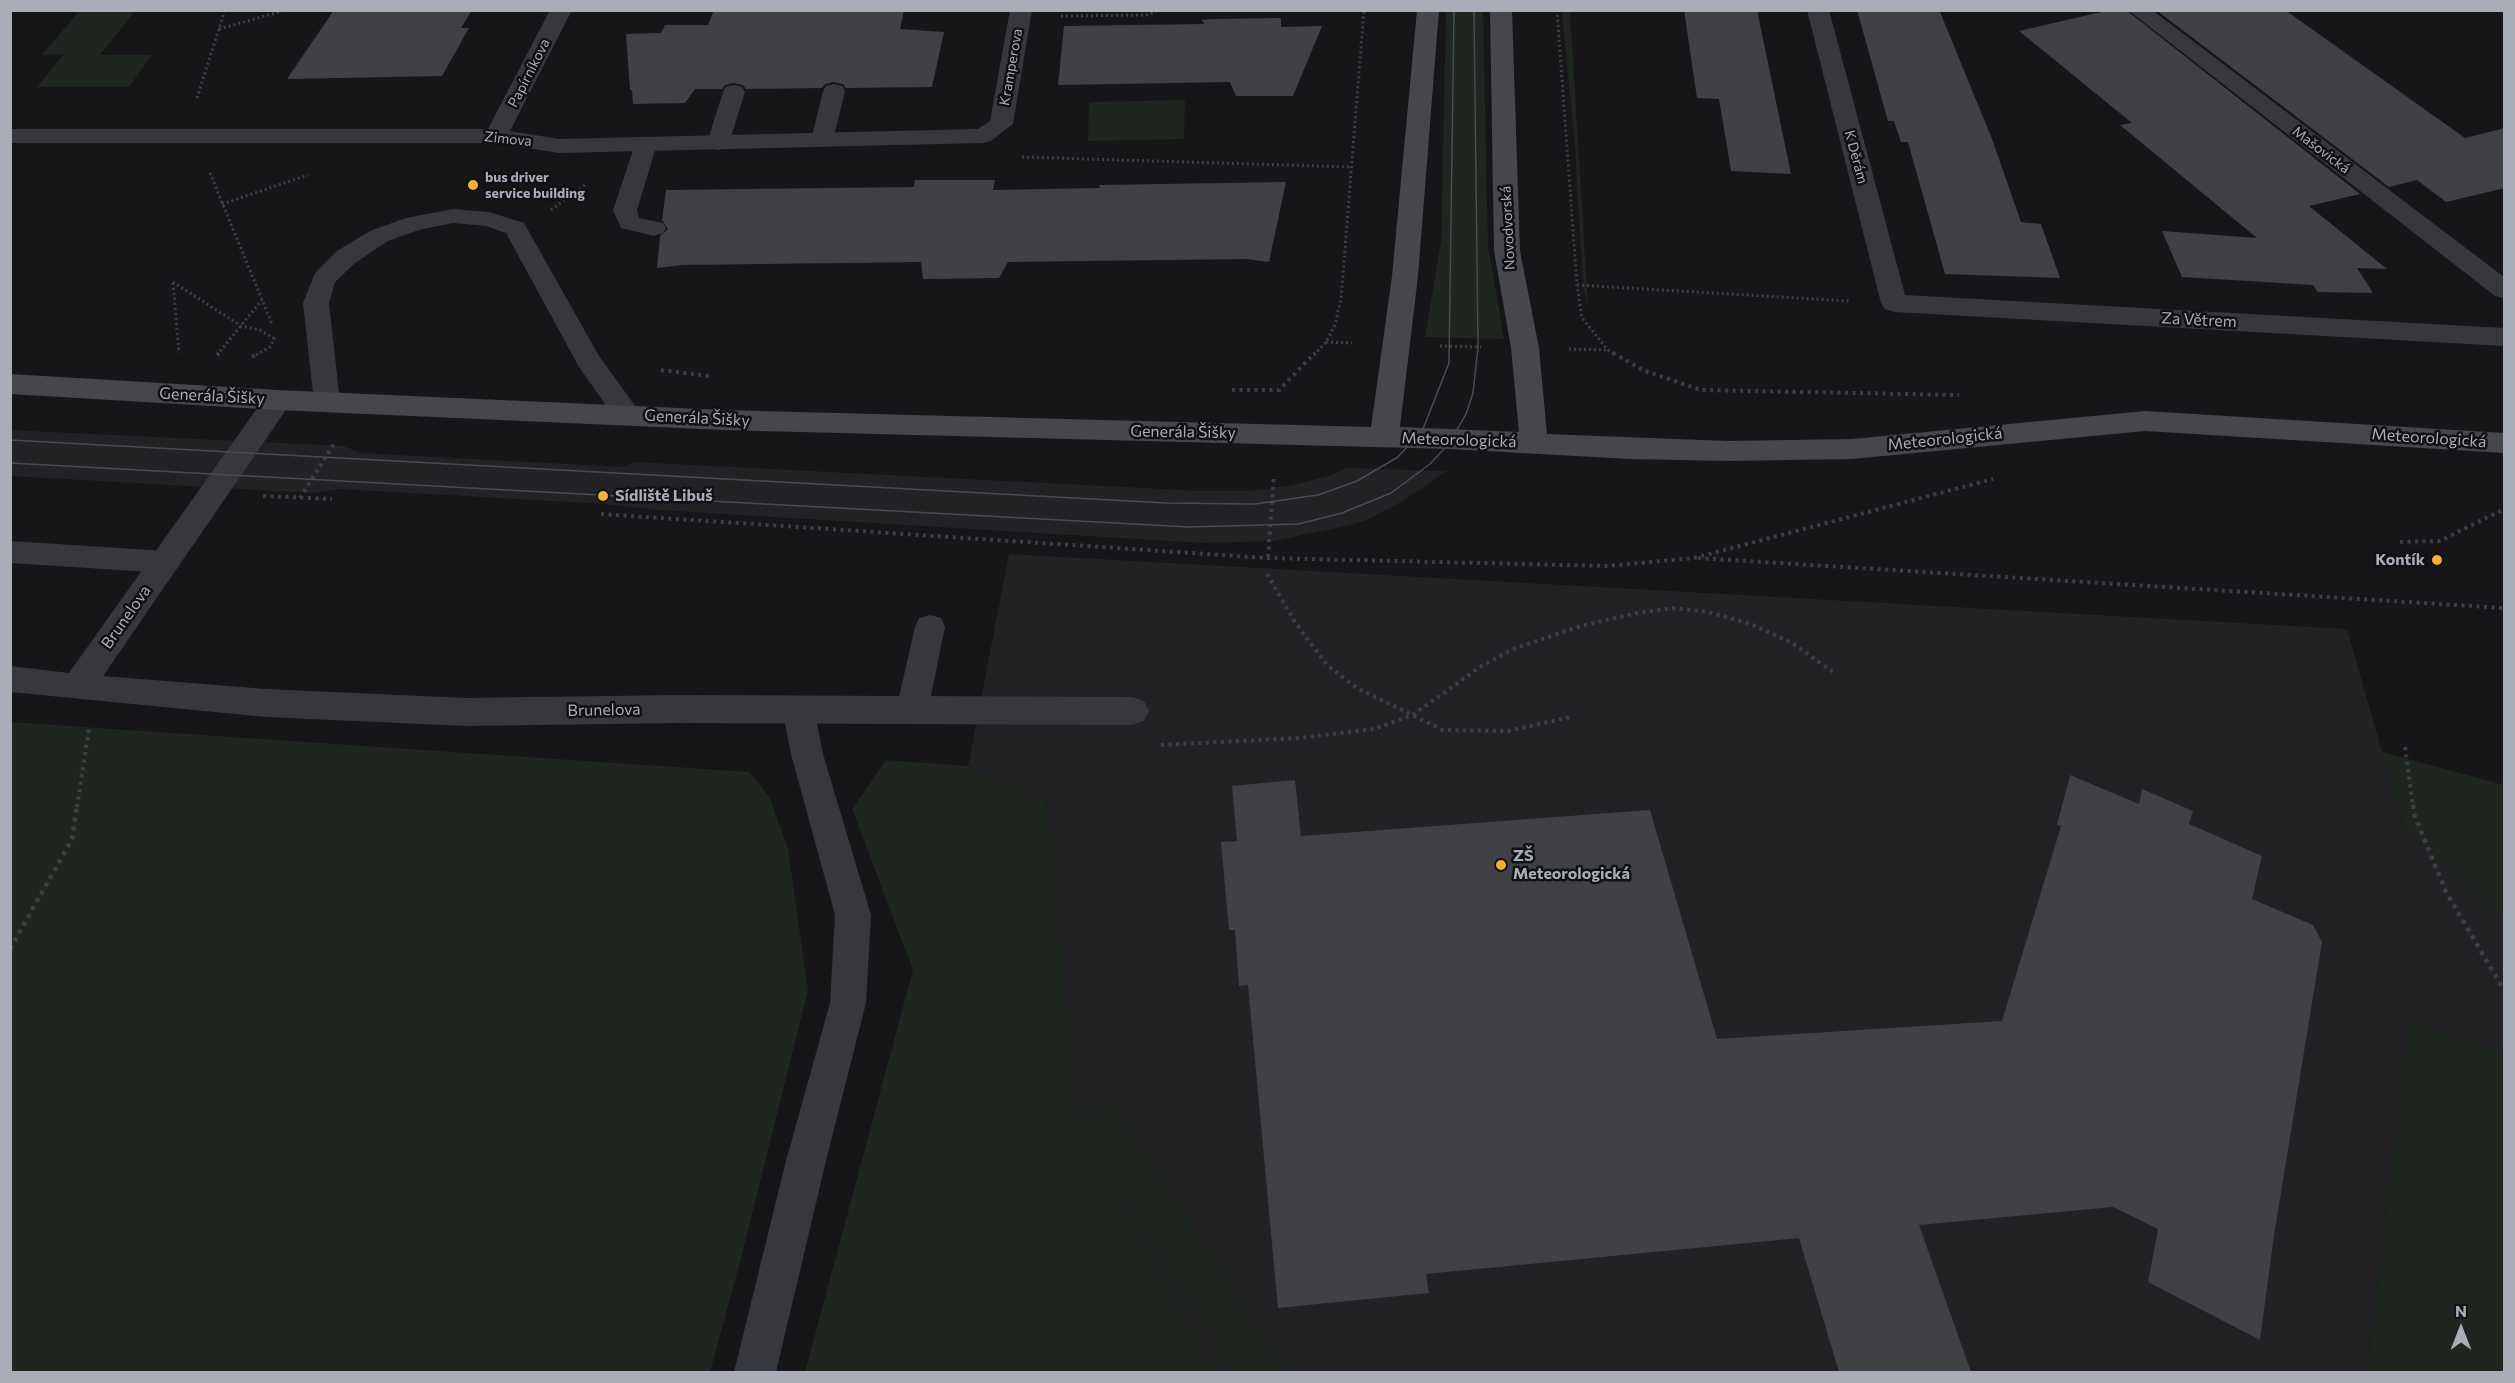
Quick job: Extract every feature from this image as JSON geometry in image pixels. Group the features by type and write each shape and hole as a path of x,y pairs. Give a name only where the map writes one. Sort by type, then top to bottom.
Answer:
{"main road":[{"path":"1384,437 1397,344 1428,10"},
{"name":"Novodvorská","path":"1502,10 1507,243 1512,285 1525,348 1534,443"},
{"name":"Generála Šišky","path":"10,384 278,400 817,423 1384,437"},
{"name":"Meteorologická","path":"1384,437 1629,449 1790,451 1852,448 2145,421 2505,443"}],"street":[{"name":"K Děrám","path":"1818,10 1894,303"},
{"name":"Mašovická","path":"2138,10 2505,290"},
{"name":"Kramperova","path":"1001,124 1020,14"},
{"name":"Papírníkova","path":"496,136 557,17"},
{"name":"Zimova","path":"10,136 496,136 559,146 983,136 1001,124"},
{"name":"Za Větrem","path":"1894,303 2505,337"},
{"name":"Brunelova","path":"77,687 278,400"},
{"name":"Brunelova","path":"10,679 77,687 288,704 466,712 798,709 1132,711"}],"lane":[{"path":"822,140 834,91"},
{"path":"718,143 734,92"},
{"path":"646,144 625,210 629,223 654,228"},
{"path":"327,402 316,303 324,279 346,257 379,236 414,223 453,216 489,219 514,228 588,361 627,414"},
{"path":"10,552 166,561"},
{"path":"912,710 930,627"},
{"path":"755,1372 806,1161 848,1003 853,915 807,754 798,709"}],"path":[{"path":"194,107 225,10"},
{"path":"219,29 286,10"},
{"path":"1020,14 1149,15 1158,10"},
{"path":"1231,390 1279,390 1326,342 1335,326 1341,299 1364,10"},
{"path":"1557,10 1577,285 1582,318 1608,350 1645,371 1701,390 1965,395"},
{"path":"1019,157 1351,167"},
{"path":"207,163 274,327 275,339 270,347 249,358"},
{"path":"222,204 312,174"},
{"path":"549,211 594,177"},
{"path":"180,354 173,282 241,326 260,330 275,339"},
{"path":"1577,285 1894,303"},
{"path":"217,356 262,300"},
{"path":"1326,342 1608,350"},
{"path":"661,370 711,376"},
{"path":"300,498 337,438"},
{"path":"601,514 1268,558 1587,566 1666,562 1694,558 2001,477"},
{"path":"214,493 332,500"},
{"path":"2400,542 2440,541 2505,509"},
{"path":"1694,558 2505,608"},
{"path":"1267,574 1295,622 1327,665 1357,688 1443,730 1508,731 1571,717"},
{"path":"1160,745 1299,738 1374,729 1413,715 1480,667 1513,649 1581,626 1637,613 1674,608 1708,612 1751,624 1792,642 1836,674"},
{"path":"10,949 72,838 90,728"},
{"path":"2404,747 2414,814 2446,892 2505,990"}],"shaded area":[{"path":"80,10 135,11 100,55 152,55 129,87 37,87 64,54 42,55"},
{"path":"1446,11 1483,11 1488,246 1504,339 1425,337 1441,242"},
{"path":"1562,11 1570,11 1588,309 1583,285 1575,147"},
{"path":"1185,100 1184,139 1088,141 1089,102"},
{"path":"10,430 344,446 360,453 624,467 634,462 1202,491 1249,491 1289,486 1332,475 1346,468 1447,471 1403,501 1367,520 1274,541 1203,543 339,489 314,493 11,476"},
{"path":"1009,554 2347,629 2404,828 2504,919 2504,1055 2410,1020 2366,1372 1216,1372 1077,1125 1047,802 968,766"},
{"path":"10,722 749,772 769,796 788,849 808,990 710,1372 11,1372"},
{"path":"2382,752 2504,785 2504,919 2404,828"},
{"path":"886,760 968,766 1047,802 1077,1121 1111,1099 1286,1372 1233,1372 1078,1123 1216,1372 805,1372 913,970 852,809"},
{"path":"2410,1019 2504,1055 2504,1372 2366,1372"}],"building":[{"path":"334,10 472,10 461,28 469,28 442,76 287,79"},
{"path":"714,10 904,10 900,29 944,32 932,87 846,88 843,84 833,82 825,84 822,88 746,89 743,85 733,83 725,85 722,89 695,89 685,103 633,104 626,34 661,33 665,25 708,25"},
{"path":"1684,10 1757,10 1791,174 1731,171 1719,99 1697,98"},
{"path":"1857,10 1940,12 1992,139 2021,222 2041,224 2060,278 1945,274 1908,142 1901,142 1894,121 1888,121"},
{"path":"2110,10 2126,10 2360,194 2309,206 2387,269 2357,268 2373,293 2318,292 2313,285 2182,277 2162,231 2257,238 2120,125 2132,123 2019,31"},
{"path":"2156,10 2285,10 2465,138 2505,128 2505,188 2446,202 2417,180 2389,187"},
{"path":"1281,18 1281,27 1322,26 1293,96 1236,96 1230,82 1058,85 1064,26 1204,24 1202,20"},
{"path":"915,180 995,180 993,190 1100,188 1099,185 1286,182 1269,262 1247,259 1008,262 999,278 923,279 921,262 683,265 657,268 660,236 668,229 662,220 666,190 914,187"},
{"path":"2070,775 2139,804 2142,789 2193,811 2189,824 2262,856 2252,899 2313,925 2322,942 2274,1235 2260,1340 2148,1282 2158,1229 2113,1207 1919,1225 1971,1372 1839,1372 1799,1238 1426,1274 1429,1293 1278,1308 1248,985 1239,986 1235,930 1229,930 1221,842 1237,841 1232,786 1295,780 1301,836 1650,810 1717,1039 2002,1021 2061,826 2057,825"}],"tram line":[{"path":"10,440 1166,503 1255,504 1318,495 1357,481 1398,457 1423,429 1449,363 1454,10"},
{"path":"10,463 1189,527 1298,524 1342,513 1391,493 1430,464 1444,449 1458,428 1466,414 1473,393 1478,347 1474,10"}],"place":[{"name":"bus driver service building","path":"473,185"},
{"name":"Sídliště Libuš","path":"603,496"},
{"name":"Kontík","path":"2437,560"},
{"name":"ZŠ Meteorologická","path":"1501,865"}]}
